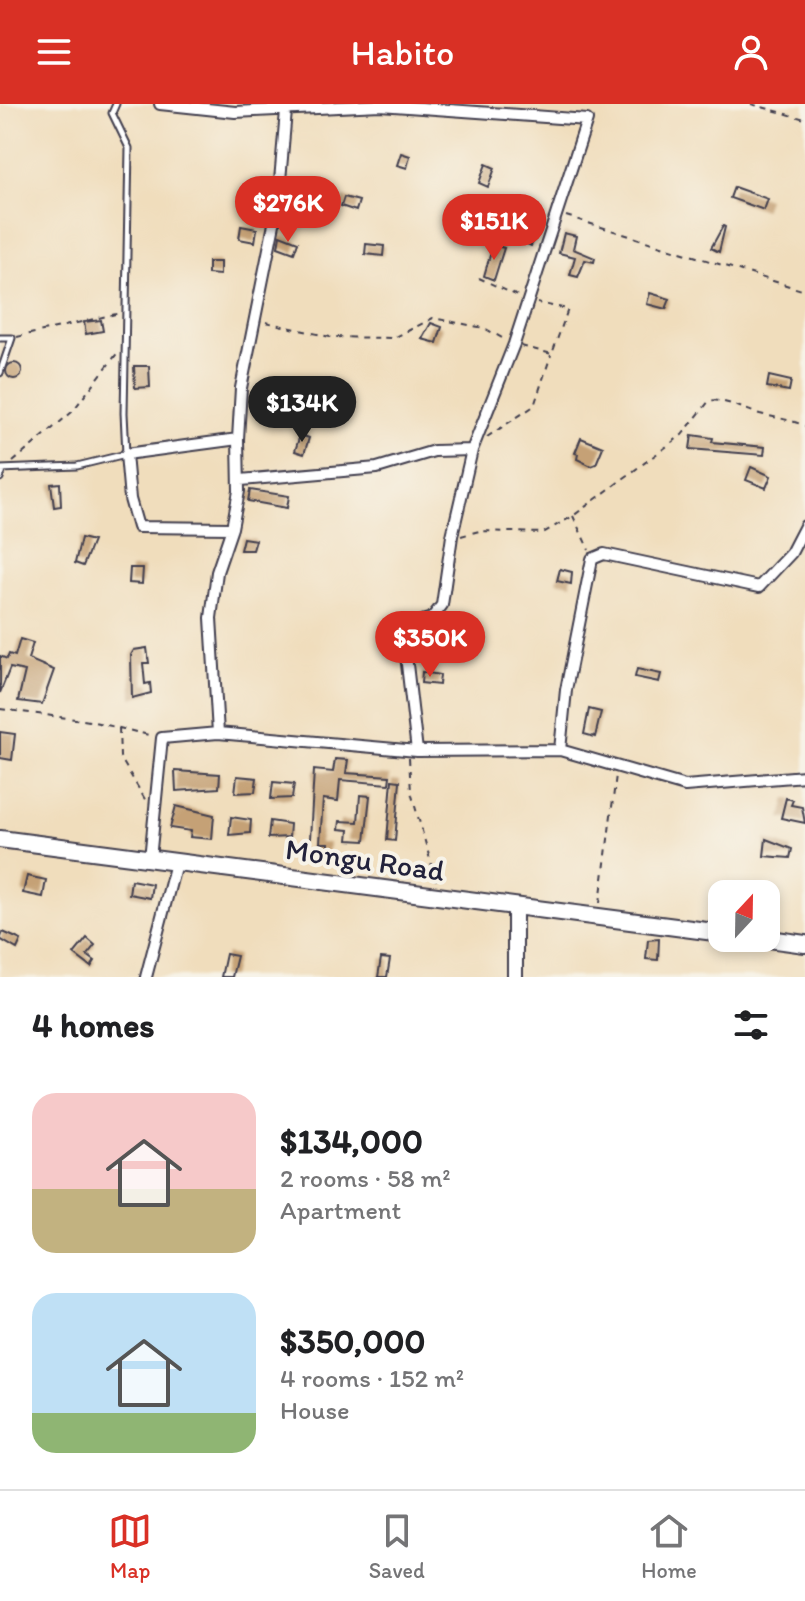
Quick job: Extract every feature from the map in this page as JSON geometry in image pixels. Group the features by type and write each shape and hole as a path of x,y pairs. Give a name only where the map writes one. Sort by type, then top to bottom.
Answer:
{"main road":[{"name":"Mongu Road","path":"0,839 708,931"},
{"path":"780,941 805,944"}],"street":[{"path":"160,104 235,112 380,105 587,120 529,301 472,450 452,536 442,605 432,618 409,625 404,638 417,751"},
{"path":"218,733 211,618 217,572 232,528 241,480 238,410 278,204 286,111"},
{"path":"232,528 138,527 130,499 126,454 238,439"},
{"path":"241,480 377,468 434,451 472,450"},
{"path":"560,750 566,690 592,559 604,554 753,588 764,584 791,553 805,526"},
{"path":"150,859 162,738 218,733 417,751 560,750 685,786 805,776"},
{"path":"146,977 176,863"},
{"path":"515,907 515,977"}],"lane":[{"path":"0,478 2,469 77,466 126,454 129,148 112,113 116,104"},
{"path":"0,338 12,338 0,373"}],"path":[{"path":"751,104 805,119"},
{"path":"558,214 805,291"},
{"path":"472,450 498,427 534,406 568,309 529,301 479,278"},
{"path":"12,338 120,313 125,316"},
{"path":"253,325 272,321 330,337 394,338 433,318 484,328 514,344 552,354"},
{"path":"2,469 72,412 125,343"},
{"path":"452,536 479,531 543,533 573,516 682,435 710,400 733,401 758,413 788,418 805,426"},
{"path":"573,516 592,559"},
{"path":"0,709 162,738"},
{"path":"119,728 120,757 155,816"},
{"path":"417,751 409,755 411,792 431,872 443,898"},
{"path":"598,917 618,765"}],"building":[{"path":"401,153 410,156 407,168 397,165"},
{"path":"486,164 495,168 488,187 479,183"},
{"path":"734,187 768,199 764,210 730,198"},
{"path":"344,197 359,201 356,211 341,206"},
{"path":"241,226 257,229 255,242 239,239"},
{"path":"725,227 719,252 711,248"},
{"path":"523,230 536,236 531,246 518,240"},
{"path":"564,233 576,236 573,249 595,258 594,262 585,260 578,277 570,275 575,257 559,253"},
{"path":"280,235 298,242 294,253 278,247"},
{"path":"366,244 384,246 383,256 365,254"},
{"path":"493,245 504,248 494,280 484,276"},
{"path":"208,262 220,262 220,275 208,274"},
{"path":"650,293 670,299 666,309 647,304"},
{"path":"101,320 103,331 86,334 84,322"},
{"path":"431,323 442,327 437,343 422,339"},
{"path":"14,363 22,371 14,379 6,371"},
{"path":"134,366 149,366 150,387 135,388"},
{"path":"769,376 791,381 789,391 767,387"},
{"path":"300,435 309,438 304,454 295,451"},
{"path":"692,435 713,438 712,442 765,447 764,455 690,449"},
{"path":"581,438 603,447 596,464 591,466 577,459 578,454 575,453"},
{"path":"751,467 771,476 766,488 746,480"},
{"path":"60,483 61,506 54,507 51,484"},
{"path":"250,490 289,496 287,508 248,501"},
{"path":"81,538 93,541 83,566 75,563"},
{"path":"243,538 256,540 253,550 240,550"},
{"path":"130,568 143,568 142,584 129,583"},
{"path":"560,569 572,572 571,584 557,581"},
{"path":"20,639 33,643 28,659 54,670 42,704 18,701 25,671 10,668 0,693 0,656 7,659 9,654 15,656"},
{"path":"147,648 149,663 143,663 145,684 150,683 151,693 132,698 131,655 134,650"},
{"path":"637,669 661,674 659,682 635,677"},
{"path":"422,672 440,675 439,685 421,683"},
{"path":"589,709 601,712 595,737 584,734"},
{"path":"0,732 15,734 12,760 0,758"},
{"path":"335,759 348,760 346,773 390,776 389,784 340,780 338,801 323,799 320,843 329,843 328,854 309,856 314,770 333,772"},
{"path":"175,771 220,774 219,788 176,791"},
{"path":"237,776 257,778 255,792 235,793"},
{"path":"392,780 400,781 395,841 387,840"},
{"path":"273,782 294,784 292,798 271,799"},
{"path":"360,795 370,796 365,841 348,840 349,830 339,829 340,821 358,822"},
{"path":"786,798 793,800 791,805 802,807 805,823 781,818"},
{"path":"176,806 214,815 212,839 190,837 191,831 170,828"},
{"path":"231,817 251,820 250,833 229,835"},
{"path":"270,821 290,824 289,837 268,838"},
{"path":"766,839 792,849 790,858 764,856"},
{"path":"27,876 46,880 43,897 23,893"},
{"path":"131,880 152,884 150,898 129,894"},
{"path":"3,932 21,940 17,949 0,939"},
{"path":"87,938 95,945 87,955 95,961 91,967 74,954"},
{"path":"659,939 658,960 646,959 648,940"},
{"path":"226,954 237,956 232,977 221,977"},
{"path":"381,958 390,959 387,977 378,977"}]}
